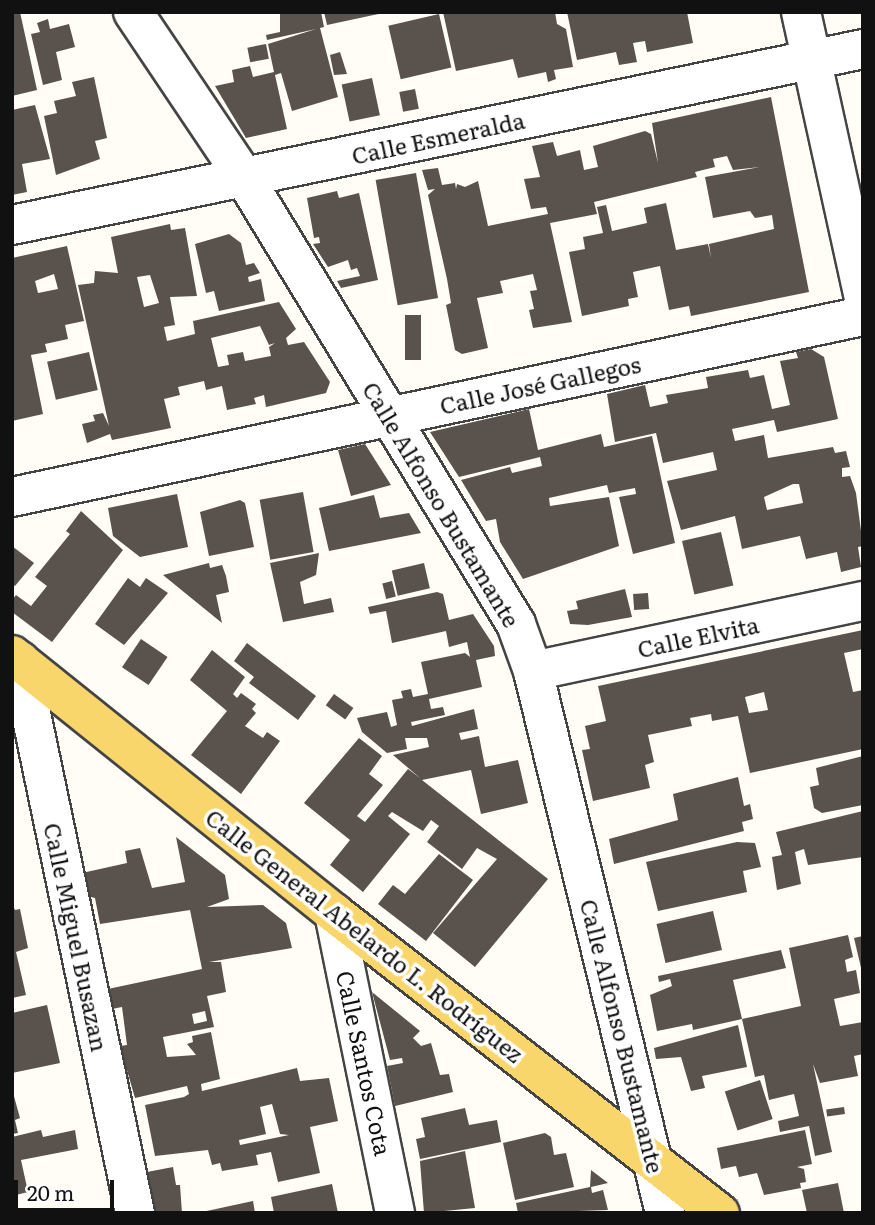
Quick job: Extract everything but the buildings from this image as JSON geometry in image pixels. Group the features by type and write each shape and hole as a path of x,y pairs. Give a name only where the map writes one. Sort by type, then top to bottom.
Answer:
{"main road":[{"name":"Calle General Abelardo L. Rodríguez","path":"16,658 334,913 720,1213"}],"street":[{"name":"Calle Alfonso Bustamante","path":"133,12 244,177 516,624 533,671 654,1161 664,1213"},
{"path":"801,12 863,295"},
{"name":"Calle Esmeralda","path":"12,225 863,49"},
{"name":"Calle José Gallegos","path":"12,497 863,316"},
{"name":"Calle Elvita","path":"533,671 863,601"},
{"name":"Calle Miguel Busazan","path":"16,658 135,1213"},
{"name":"Calle Santos Cota","path":"334,913 395,1213"}]}
